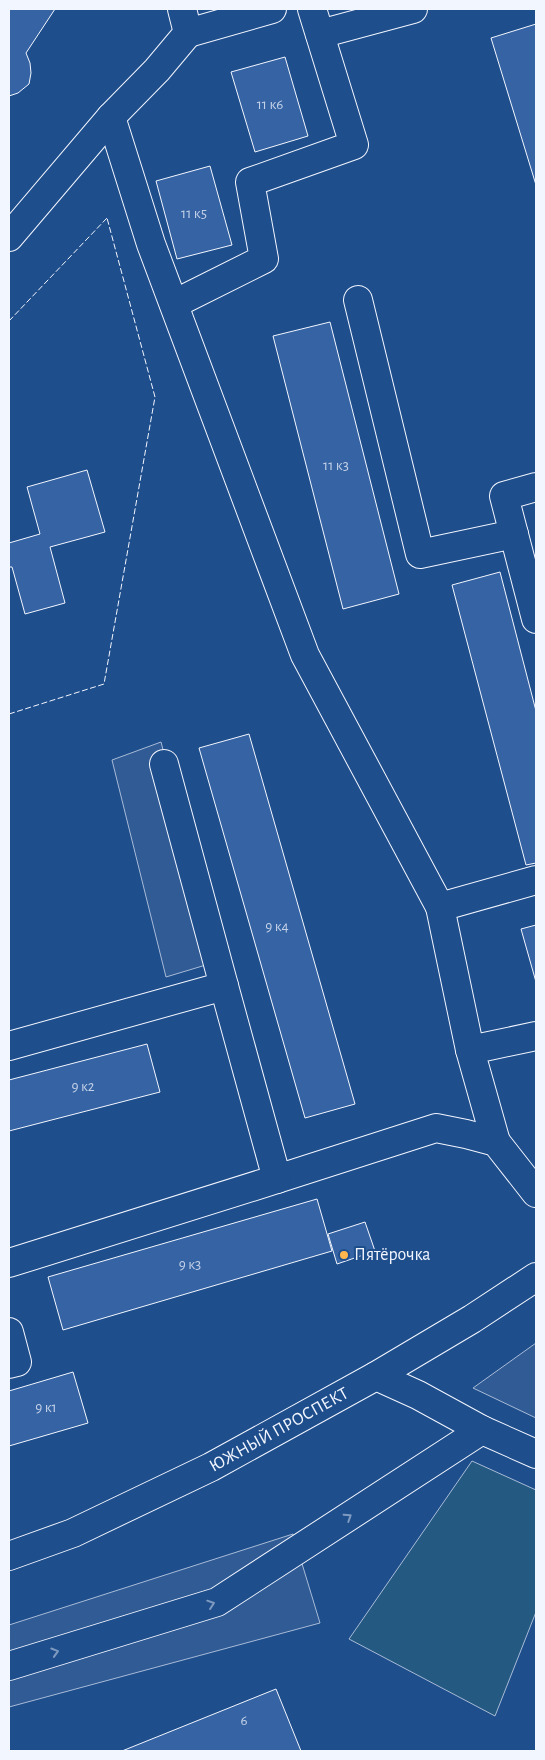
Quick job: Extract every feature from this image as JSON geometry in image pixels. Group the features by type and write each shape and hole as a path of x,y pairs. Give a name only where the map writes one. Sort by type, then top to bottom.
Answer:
{"main road":[{"path":"9,237 111,118 157,70 185,21 272,9"},
{"path":"174,304 264,259 250,182 354,145 316,21 413,9"},
{"path":"111,118 151,244 305,655 440,907 470,1050 496,1142 536,1193"},
{"path":"358,300 420,554 514,534"},
{"path":"536,487 504,496 536,619"},
{"path":"164,764 277,1178"},
{"path":"440,907 536,880"},
{"path":"9,1046 224,986"},
{"path":"470,1050 536,1036"},
{"path":"9,1262 436,1128 496,1142"},
{"name":"ЮЖНЫЙ ПРОСПЕКТ","path":"9,1556 72,1533 211,1467 376,1376 472,1319 536,1278"},
{"path":"9,1332 17,1362 9,1364"},
{"path":"376,1376 418,1395 482,1430 536,1454"},
{"path":"9,1666 217,1602 482,1430"}],"shaded area":[{"path":"161,742 219,961 166,977 112,760"},
{"path":"536,1343 536,1418 473,1388"},
{"path":"472,1461 536,1490 536,1612 495,1716 349,1639"},
{"path":"293,1534 320,1623 9,1707 9,1625"}],"building":[{"path":"9,9 55,9 26,53 31,73 29,84 18,93 9,96"},
{"path":"536,24 536,185 491,38"},
{"path":"285,57 308,136 255,152 231,72"},
{"path":"210,166 232,245 177,259 156,181"},
{"path":"330,322 399,594 343,609 273,336"},
{"path":"87,470 105,532 50,547 65,603 25,614 12,567 9,567 9,543 40,534 27,487"},
{"path":"500,572 536,711 536,863 526,865 452,585"},
{"path":"249,734 355,1104 305,1118 199,748"},
{"path":"536,925 536,982 521,929"},
{"path":"147,1044 160,1092 9,1131 9,1080"},
{"path":"317,1199 332,1251 63,1330 48,1277"},
{"path":"365,1222 375,1251 337,1264 328,1234"},
{"path":"73,1372 88,1423 9,1446 9,1391"},
{"path":"276,1689 301,1751 122,1751"}],"fence":[{"path":"9,321 107,218"},
{"path":"9,714 104,684 155,397 107,218"}],"place":[{"name":"Пятёрочка","path":"344,1255"}]}
